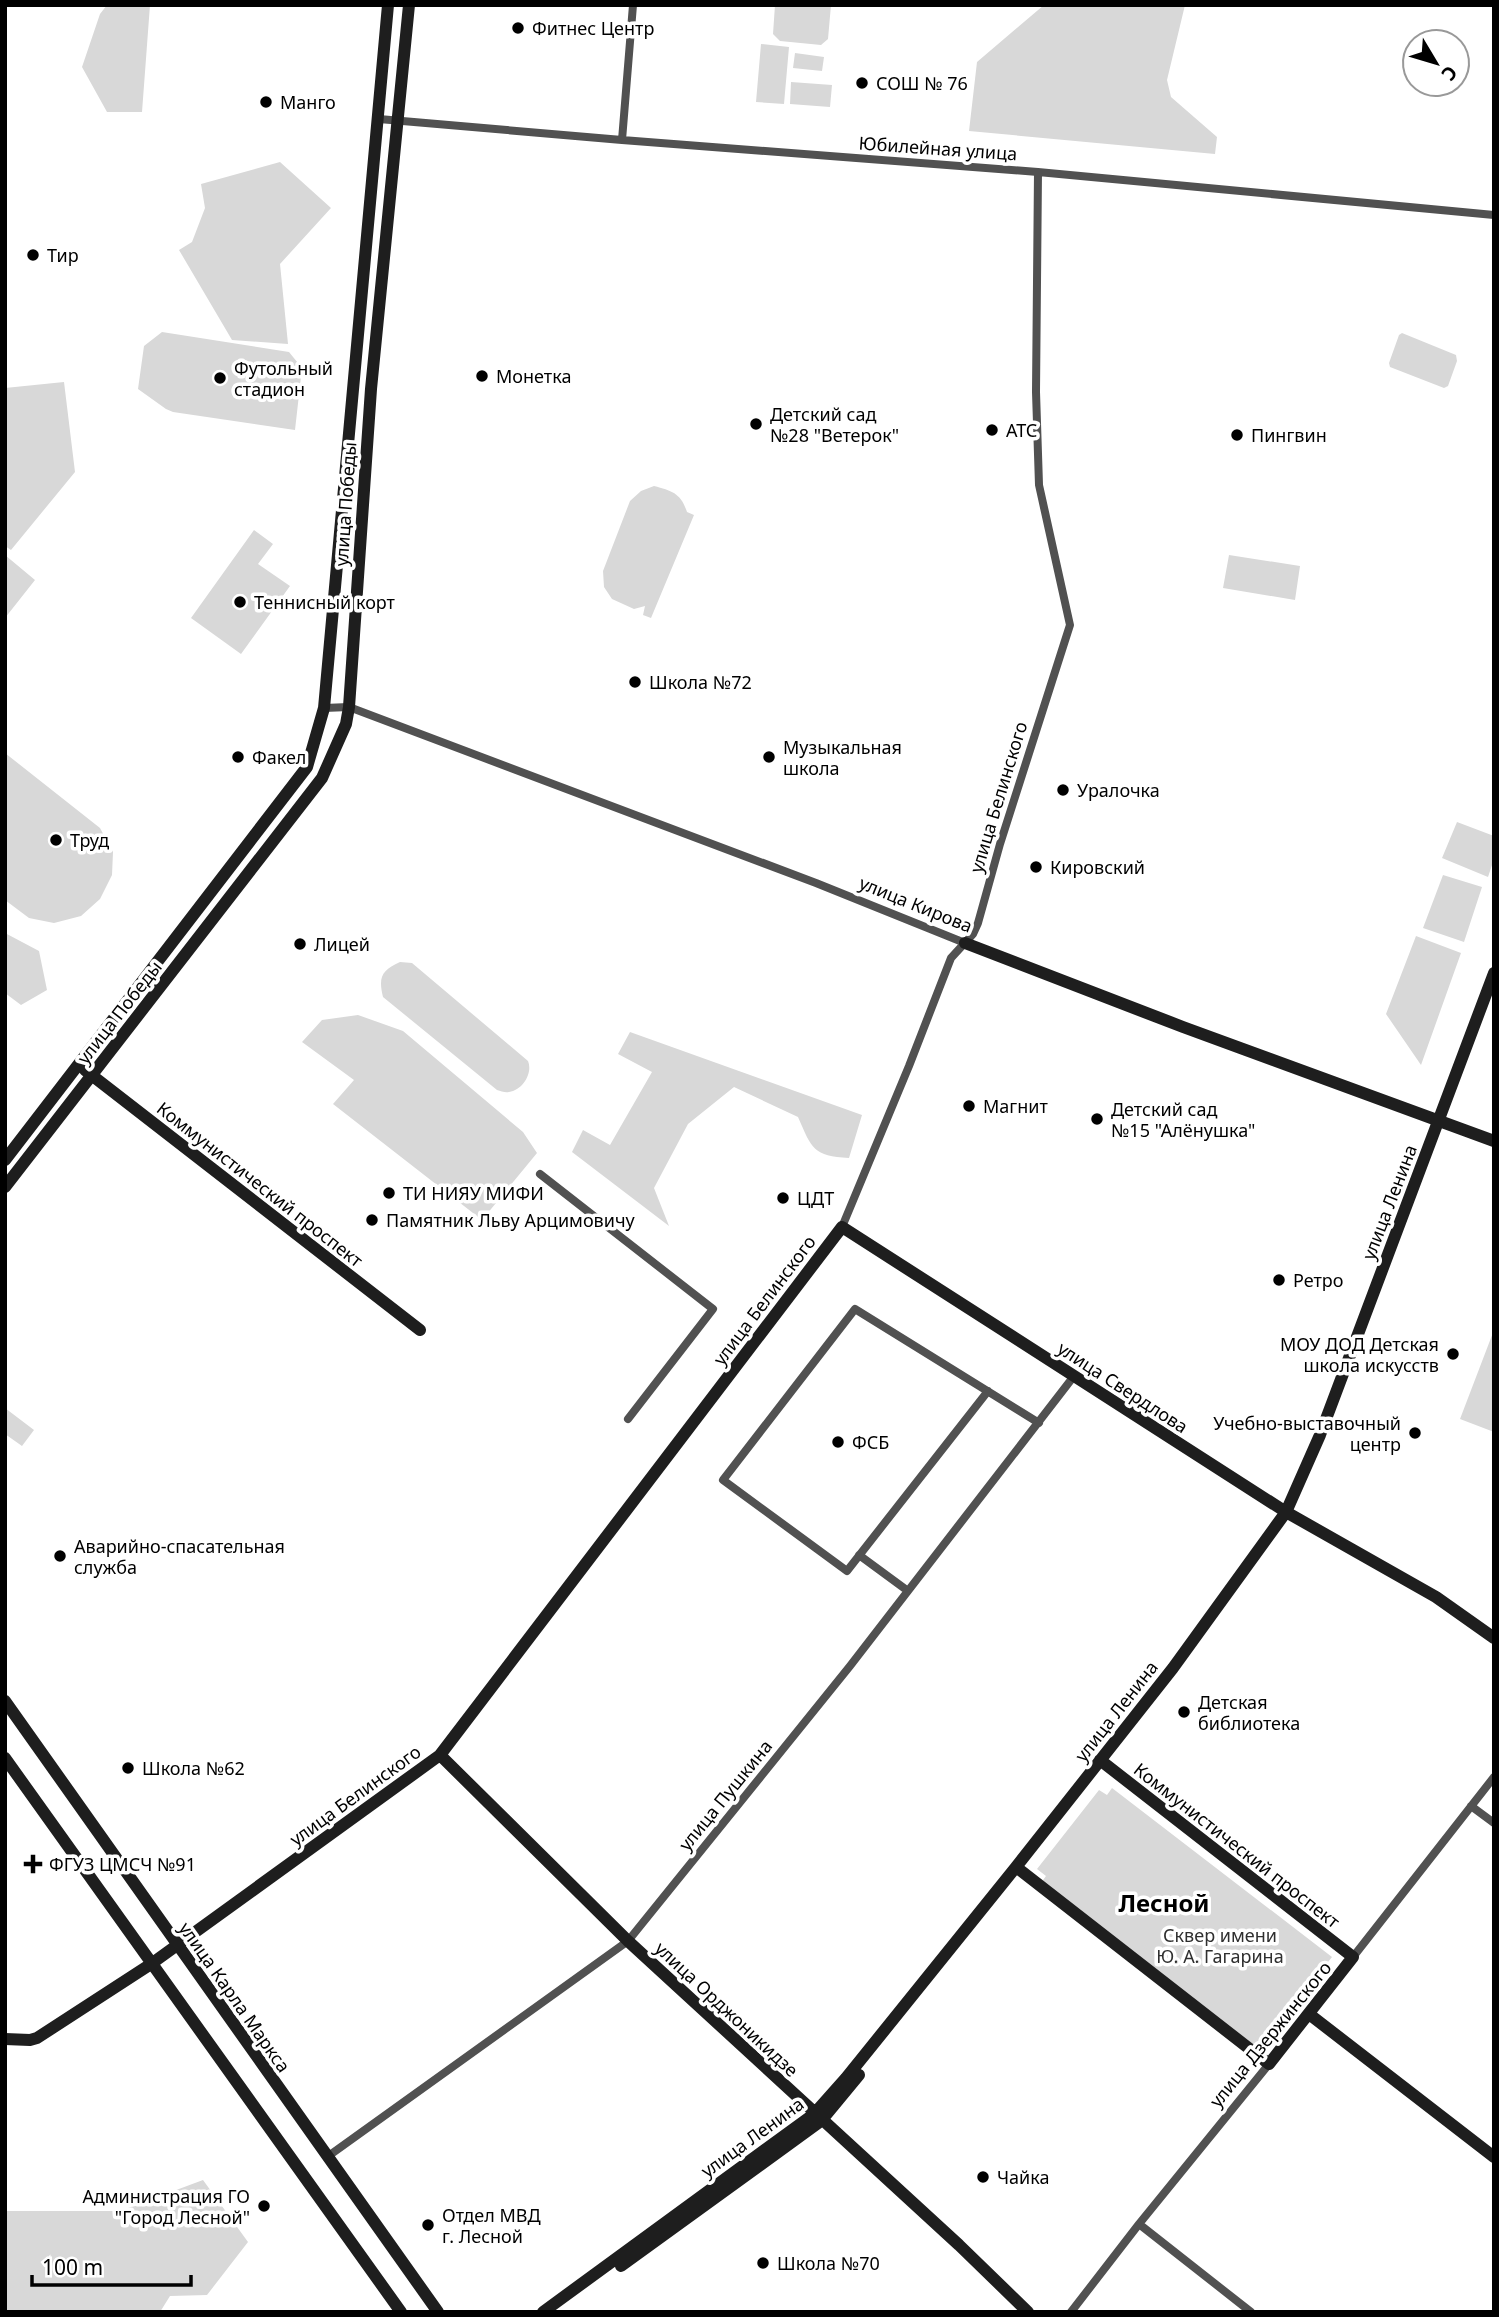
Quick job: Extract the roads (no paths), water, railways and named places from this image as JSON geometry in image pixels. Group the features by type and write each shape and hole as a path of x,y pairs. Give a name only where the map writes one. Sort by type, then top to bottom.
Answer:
{"street":[{"name":"улица Победы","path":"5,1160 307,767 324,708 388,5"},
{"name":"улица Победы","path":"5,1187 322,778 346,724 370,403 409,5"},
{"path":"622,140 633,5"},
{"name":"Юбилейная улица","path":"379,119 1038,172 1494,215"},
{"name":"улица Белинского","path":"5,2039 37,2038 151,1964 440,1755 842,1227 951,958 973,934 978,923 1070,625 1039,485 1038,172"},
{"name":"улица Кирова","path":"324,708 349,707 816,883 1184,1027 1494,1141"},
{"name":"улица Ленина","path":"543,2312 691,2210 818,2117 1102,1763 1175,1669 1288,1513 1441,1122 1494,974"},
{"path":"1441,1122 1494,992"},
{"name":"Коммунистический проспект","path":"78,1065 419,1330"},
{"path":"540,1174 713,1309 628,1419"},
{"name":"улица Свердлова","path":"842,1227 1288,1513 1436,1597 1494,1638"},
{"path":"988,1391 847,1571 723,1480 855,1309 988,1391 1039,1423"},
{"name":"улица Пушкина","path":"327,2158 628,1941 908,1591 1074,1376"},
{"path":"859,1555 908,1591"},
{"name":"улица Карла Маркса","path":"5,1701 438,2312"},
{"name":"улица Орджоникидзе","path":"440,1755 628,1941 959,2245 1028,2312"},
{"path":"5,1758 401,2312"},
{"name":"Коммунистический проспект","path":"1102,1763 1353,1957"},
{"name":"улица Дзержинского","path":"1071,2312 1494,1777"},
{"path":"1471,1806 1494,1823"},
{"path":"1018,1869 1269,2064"},
{"path":"1309,2014 1494,2157"},
{"path":"556,2312 691,2210"},
{"path":"1139,2224 1251,2312"}],"place":[{"name":"Фитнес Центр","path":"518,28"},
{"name":"СОШ № 76","path":"862,83"},
{"name":"Манго","path":"266,102"},
{"name":"Тир","path":"33,255"},
{"name":"Монетка","path":"482,376"},
{"name":"Футольный стадион","path":"220,378"},
{"name":"Детский сад №28 \"Ветерок\"","path":"756,424"},
{"name":"АТС","path":"992,430"},
{"name":"Пингвин","path":"1237,435"},
{"name":"Теннисный корт","path":"240,602"},
{"name":"Школа №72","path":"635,682"},
{"name":"Факел","path":"238,757"},
{"name":"Музыкальная школа","path":"769,757"},
{"name":"Уралочка","path":"1063,790"},
{"name":"Труд","path":"56,840"},
{"name":"Кировский","path":"1036,867"},
{"name":"Лицей","path":"300,944"},
{"name":"Магнит","path":"969,1106"},
{"name":"Детский сад №15 \"Алёнушка\"","path":"1097,1119"},
{"name":"ТИ НИЯУ МИФИ","path":"389,1193"},
{"name":"ЦДТ","path":"783,1198"},
{"name":"Памятник Льву Арцимовичу","path":"372,1220"},
{"name":"Ретро","path":"1279,1280"},
{"name":"МОУ ДОД Детская школа искусств","path":"1453,1354"},
{"name":"Учебно-выставочный центр","path":"1415,1433"},
{"name":"ФСБ","path":"838,1442"},
{"name":"Аварийно-спасательная служба","path":"60,1556"},
{"name":"Детская библиотека","path":"1184,1712"},
{"name":"Школа №62","path":"128,1768"},
{"name":"ФГУЗ ЦМСЧ №91","path":"33,1864"},
{"name":"Чайка","path":"983,2177"},
{"name":"Администрация ГО \"Город Лесной\"","path":"264,2206"},
{"name":"Отдел МВД г. Лесной","path":"428,2225"},
{"name":"Школа №70","path":"763,2263"}],"district":[{"name":"Лесной","path":"1164,1902"}],"park label":[{"name":"Сквер имени Ю. А. Гагарина","path":"1220,1945"}]}
